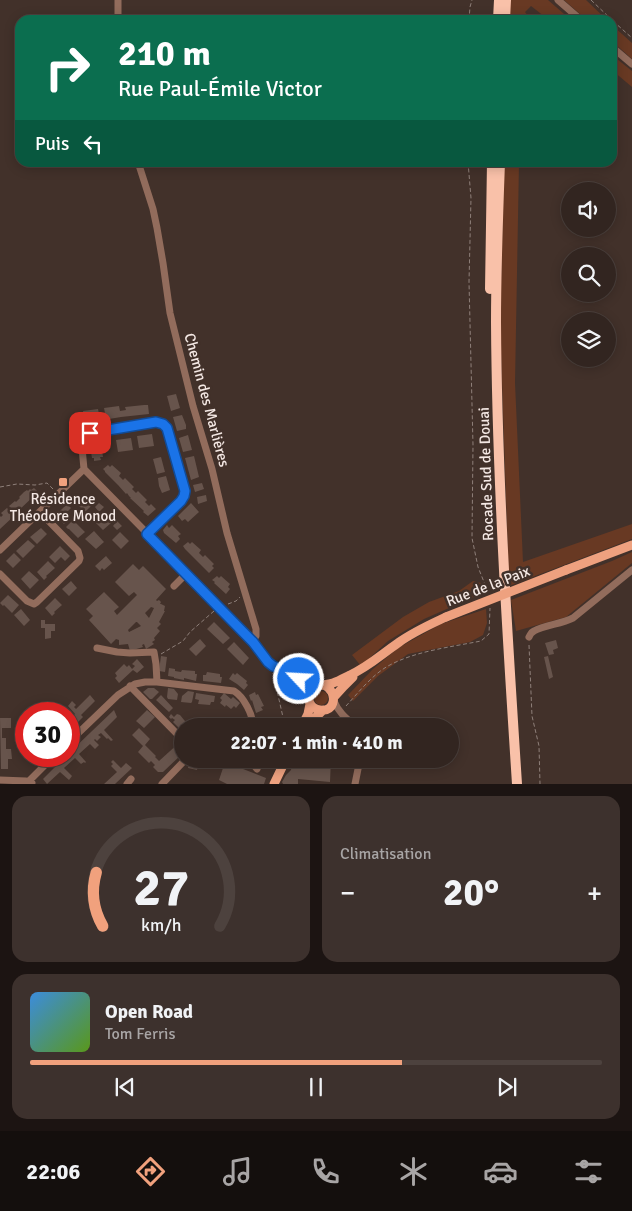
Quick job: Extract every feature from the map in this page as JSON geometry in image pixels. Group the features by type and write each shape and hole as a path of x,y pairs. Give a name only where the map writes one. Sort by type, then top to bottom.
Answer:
{"highway":[{"path":"498,15 499,0"},
{"path":"505,15 506,0"},
{"name":"Rocade Sud de Douai","path":"492,167 490,278 493,441 512,784"},
{"name":"Rocade Sud de Douai","path":"500,167 496,302 498,393 503,549 517,784"}],"main road":[{"name":"Rue de la Paix","path":"334,699 344,686 361,670 411,634 446,618 632,545"},
{"name":"Rue de la Paix","path":"320,686 334,683 361,670"},
{"path":"306,718 310,691 320,686 331,690 334,699 331,706 316,718"},
{"path":"309,701 315,709 325,710"},
{"path":"274,784 282,768"}],"street":[{"path":"118,0 118,15"},
{"path":"558,0 575,15"},
{"path":"617,51 632,64"},
{"name":"Chemin des Marlières","path":"140,167 153,209 172,322 193,406 212,469 227,533 256,628 256,636 253,642"},
{"path":"147,534 181,501 184,494 181,476 167,428 163,424 156,422 90,433 81,437 84,470 253,642 268,662 307,683 320,686"},
{"path":"0,550 84,470"},
{"path":"0,574 27,601 34,604 79,561 78,551 40,512"},
{"path":"529,637 534,631 574,618 632,570"},
{"path":"174,586 186,574"},
{"path":"97,648 130,653 154,652 156,682"},
{"path":"280,669 304,692 309,701"},
{"path":"80,731 118,695 130,686 145,682 234,691 244,700 252,718"},
{"path":"130,686 174,731"},
{"path":"334,699 340,712 346,718"},
{"path":"325,710 345,718"},
{"path":"0,780 31,782 44,767"},
{"path":"162,784 177,768"},
{"path":"355,784 358,768"}],"path":[{"path":"469,15 472,0"},
{"path":"591,0 607,15"},
{"path":"617,24 632,38"},
{"path":"468,167 472,538 478,567 488,589 489,598"},
{"path":"0,487 17,484 35,485 47,482 58,494"},
{"path":"156,664 162,654 183,641 218,606 236,601 246,592"},
{"path":"340,712 367,683 387,666 410,656 482,641 489,634 490,608"},
{"path":"529,637 532,716 539,746 540,784"}],"shaded area":[{"path":"508,0 548,0 565,15 543,15 531,6 525,12 527,15 508,15"},
{"path":"564,0 586,0 602,15 581,15"},
{"path":"617,30 632,43 632,59 617,46"},
{"path":"617,59 632,71 632,87 617,74"},
{"path":"504,167 519,167 515,383 523,562 632,524 632,539 509,586 500,323"},
{"path":"632,552 632,563 566,617 516,631 511,600"},
{"path":"473,581 481,583 481,594 424,619 388,641 361,666 352,655 403,617 429,602 459,591"},
{"path":"486,609 487,623 483,635 470,642 408,654 378,676 353,701 348,695 373,669 398,648 441,624"},
{"path":"318,691 324,691 328,698 324,705 318,705 314,701 314,695"}],"building":[{"path":"176,394 180,408 171,411 167,396"},
{"path":"148,405 149,414 85,423 83,411 98,409 99,414 105,413 104,408 119,406 120,411 126,410 125,407"},
{"path":"182,415 186,429 177,431 173,417"},
{"path":"152,434 154,446 139,448 137,436"},
{"path":"188,435 192,450 183,452 179,438"},
{"path":"131,438 133,450 118,452 116,440"},
{"path":"98,442 98,445 101,444 103,457 100,457 101,460 94,461 90,446 92,446 91,443"},
{"path":"194,456 199,477 191,480 185,458"},
{"path":"161,457 165,472 157,474 153,459"},
{"path":"108,465 110,467 112,465 121,473 119,476 123,480 125,478 134,487 132,489 136,493 138,491 147,500 145,502 149,506 151,504 156,509 148,516 143,512 105,472 103,469"},
{"path":"166,476 170,490 162,493 158,478"},
{"path":"202,483 204,489 195,492 193,485"},
{"path":"34,488 38,492 16,513 9,506 16,502 24,492"},
{"path":"84,495 93,504 85,512 76,503"},
{"path":"206,495 207,501 198,504 197,497"},
{"path":"99,503 104,507 99,512 95,507"},
{"path":"191,503 199,512 188,522 185,519 182,521 178,516"},
{"path":"67,504 71,508 66,513 70,518 64,524 55,516"},
{"path":"7,508 14,516 0,529 0,516 3,515 1,513"},
{"path":"102,514 111,523 103,530 94,521"},
{"path":"73,520 85,532 78,538 66,527"},
{"path":"117,521 122,526 117,530 113,526"},
{"path":"167,525 169,528 172,525 181,534 178,536 180,539 176,543 164,533 163,530"},
{"path":"41,528 47,534 37,544 30,537"},
{"path":"94,531 104,542 96,549 85,539"},
{"path":"120,532 129,541 121,549 112,540"},
{"path":"28,540 35,546 23,558 16,551"},
{"path":"188,542 190,544 192,542 201,550 199,553 203,557 205,555 214,564 212,566 214,568 209,573 185,549 183,546"},
{"path":"60,546 70,556 65,561 61,557 55,563 49,557"},
{"path":"14,553 21,560 13,568 6,561"},
{"path":"106,556 112,563 100,571 95,566"},
{"path":"48,561 55,568 44,580 37,572"},
{"path":"133,564 139,570 143,566 166,589 156,600 159,600 160,604 165,606 165,611 159,622 161,624 157,628 160,631 152,642 154,644 146,649 144,644 142,645 143,647 130,651 128,644 119,645 119,640 116,639 111,644 89,620 93,616 86,609 104,592 119,607 114,611 117,615 137,595 134,592 129,596 115,582","holes":["151,607 154,608 149,618 145,613","136,622 141,626 129,632 128,630"]},
{"path":"29,571 39,580 30,589 21,579"},
{"path":"217,576 219,578 221,576 230,584 228,587 230,589 226,594 212,580"},
{"path":"71,581 77,588 69,596 62,589"},
{"path":"8,595 19,605 12,613 0,603"},
{"path":"55,598 62,605 52,616 45,608"},
{"path":"21,609 30,620 24,626 14,615"},
{"path":"41,620 45,620 45,624 55,624 55,631 51,631 51,638 45,639 45,628 41,628"},
{"path":"214,622 230,638 223,644 207,629"},
{"path":"200,639 206,646 196,656 189,649"},
{"path":"556,640 558,648 553,650 554,654 549,655 545,643"},
{"path":"234,642 249,658 243,665 227,649"},
{"path":"161,656 167,657 165,672 159,671"},
{"path":"548,656 553,677 549,679 544,657"},
{"path":"137,659 144,667 137,673 133,670 119,683 115,678 117,676 115,673 124,664 127,667 129,665 132,669 135,666 132,664"},
{"path":"169,668 181,672 182,670 195,671 195,674 197,674 196,681 168,676"},
{"path":"207,672 220,674 220,677 222,677 221,683 203,681 203,675 206,675"},
{"path":"233,673 235,675 237,673 247,681 248,685 244,690 229,679"},
{"path":"148,688 154,688 159,692 152,699 143,692"},
{"path":"168,688 174,689 178,694 177,700 168,699"},
{"path":"188,691 194,692 192,702 181,702 182,696"},
{"path":"255,692 264,706 261,707 263,710 256,713 249,695"},
{"path":"196,693 215,696 214,702 211,702 210,705 198,704 199,700 195,699"},
{"path":"224,693 240,703 236,708 234,706 231,709 220,703 222,700 220,698"},
{"path":"90,695 95,701 81,715 83,717 80,720 80,705"},
{"path":"161,695 173,708 169,712 156,700"},
{"path":"114,710 117,717 104,730 113,740 107,739 101,733 98,735 101,737 97,741 94,740 99,745 95,749 90,744 80,753 80,742"},
{"path":"147,710 155,717 144,728 136,721"},
{"path":"171,714 174,717 177,714 182,718 174,719 169,717"},
{"path":"0,718 11,718 11,728 2,728 2,738 6,738 6,749 11,749 12,759 8,759 8,769 1,769"},
{"path":"139,728 150,739 145,745 159,761 174,747 174,762 163,772 158,772 153,767 155,765 151,761 149,763 138,752 143,746 132,735"},
{"path":"80,755 86,762 80,763"},
{"path":"113,760 121,768 126,763 132,768 115,784 104,784 117,772 111,766"},
{"path":"55,767 65,767 72,776 69,780 60,772 47,784 43,779"},
{"path":"223,768 240,768 266,778 264,784 227,784 219,780"},
{"path":"291,768 331,768 330,782 298,779 298,784 283,784 282,782 286,775"}],"place":[{"name":"Résidence Théodore Monod","path":"63,482"}],"route":[{"path":"90,433 156,422 163,424 167,428 185,491 181,501 147,534 253,642 268,662 299,679"}]}
